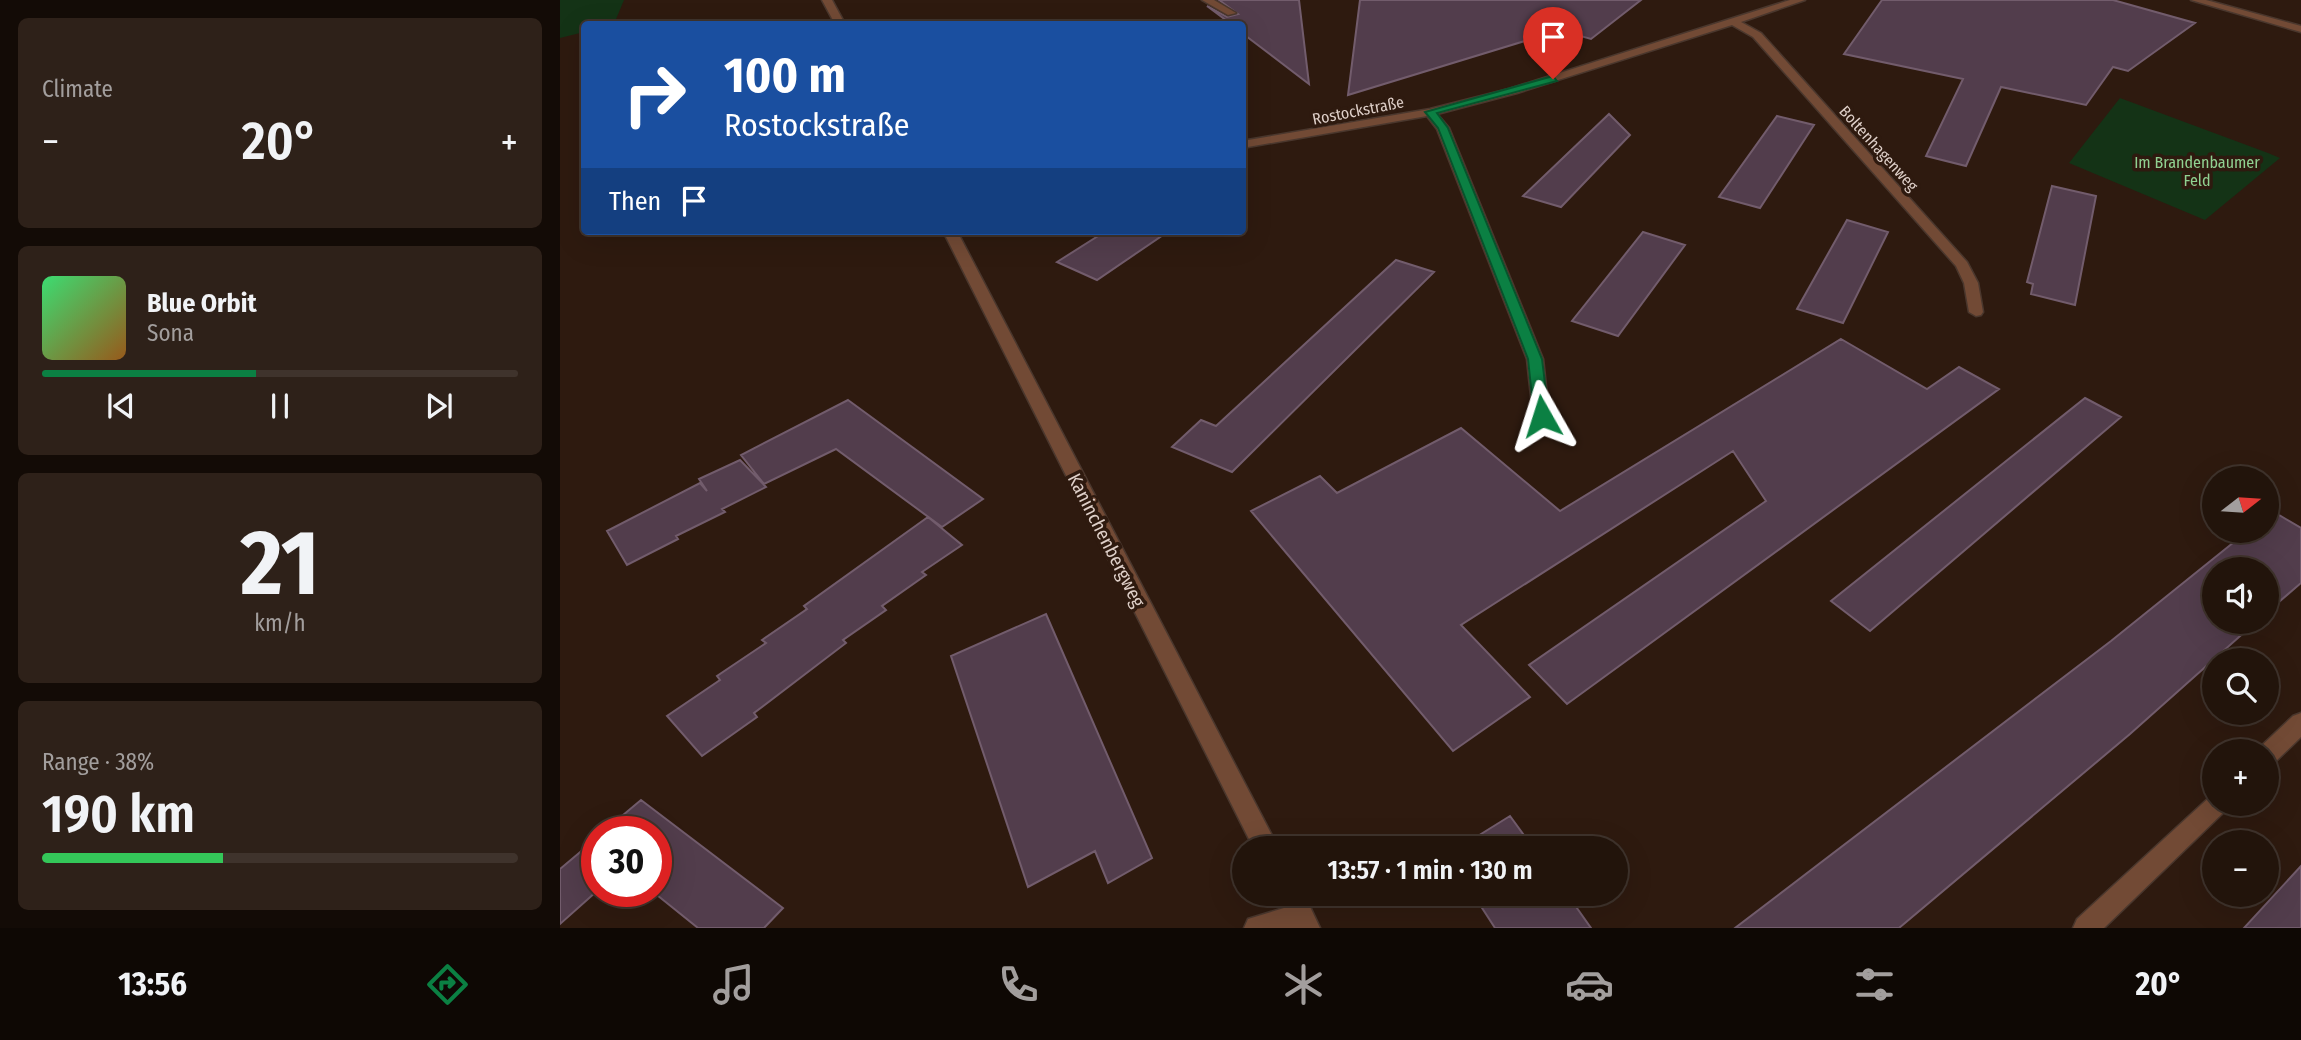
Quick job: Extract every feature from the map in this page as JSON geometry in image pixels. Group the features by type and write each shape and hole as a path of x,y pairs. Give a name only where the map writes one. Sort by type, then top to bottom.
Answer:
{"street":[{"path":"827,0 838,21"},
{"path":"1207,0 1231,13"},
{"name":"Rostockstraße","path":"1246,144 1430,112 1513,91 1800,0"},
{"path":"2196,0 2301,29"},
{"name":"Boltenhagenweg","path":"1734,22 1757,35 1962,265 1971,283 1976,312"},
{"path":"1430,112 1443,128 1535,359 1542,424"},
{"name":"Kaninchenbergweg","path":"952,235 1259,836"},
{"path":"2279,744 2301,723"},
{"path":"2087,928 2203,816"},
{"path":"1257,928 1300,913"}],"green space":[{"path":"560,0 624,0 615,21 581,21 581,33 560,38"},
{"name":"Im Brandenbaumer Feld","path":"2120,98 2280,158 2205,220 2069,163"}],"building":[{"path":"1219,0 1299,0 1309,84 1246,36 1246,21 1227,21 1207,6 1227,17 1238,14"},
{"path":"1360,0 1641,0 1591,39 1566,32 1564,29 1348,95"},
{"path":"1882,0 2113,0 2195,23 2128,71 2113,67 2086,105 2001,87 1966,166 1926,156 1963,79 1844,54"},
{"path":"1609,114 1630,135 1561,207 1523,196"},
{"path":"1777,116 1814,125 1760,208 1719,197"},
{"path":"2052,186 2096,196 2075,305 2031,294 2033,284 2027,282"},
{"path":"1847,220 1888,232 1843,323 1797,309"},
{"path":"1643,232 1685,245 1618,336 1572,321"},
{"path":"1100,235 1163,235 1097,280 1057,262"},
{"path":"1396,260 1434,272 1232,472 1172,447 1201,420 1216,426"},
{"path":"1841,339 1927,389 1959,367 1999,389 1567,704 1529,665 1766,501 1733,451 1461,625 1530,697 1453,751 1251,511 1320,476 1337,493 1461,428 1560,511"},
{"path":"2085,398 2121,417 1870,631 1831,601"},
{"path":"848,400 983,499 942,527 836,449 764,484 741,455"},
{"path":"740,460 766,487 722,509 725,512 676,536 678,539 627,565 607,531 700,483 707,491 699,479"},
{"path":"2279,515 2301,528 2301,583 2279,602 2279,557 2215,557 2233,543 2279,543"},
{"path":"928,517 962,545 922,572 926,575 882,606 886,610 843,640 846,643 754,713 757,717 702,756 667,716 720,680 717,676 766,643 762,640 807,609 804,606"},
{"path":"2202,568 2202,634 2242,634 2227,648 2202,648 2202,670 1899,928 1735,928 2111,641"},
{"path":"1046,614 1152,858 1108,883 1095,851 1028,887 951,656"},
{"path":"641,800 662,816 622,816"},
{"path":"1510,816 1525,836 1478,836"},
{"path":"672,824 783,908 764,928 698,928 672,907"},
{"path":"581,851 581,905 560,924 560,869"},
{"path":"2301,866 2301,928 2244,928 2263,907 2279,907 2279,890"},
{"path":"1481,906 1575,906 1591,928 1495,928"}],"route":[{"path":"1542,416 1535,359 1443,128 1430,112 1553,79"}]}
